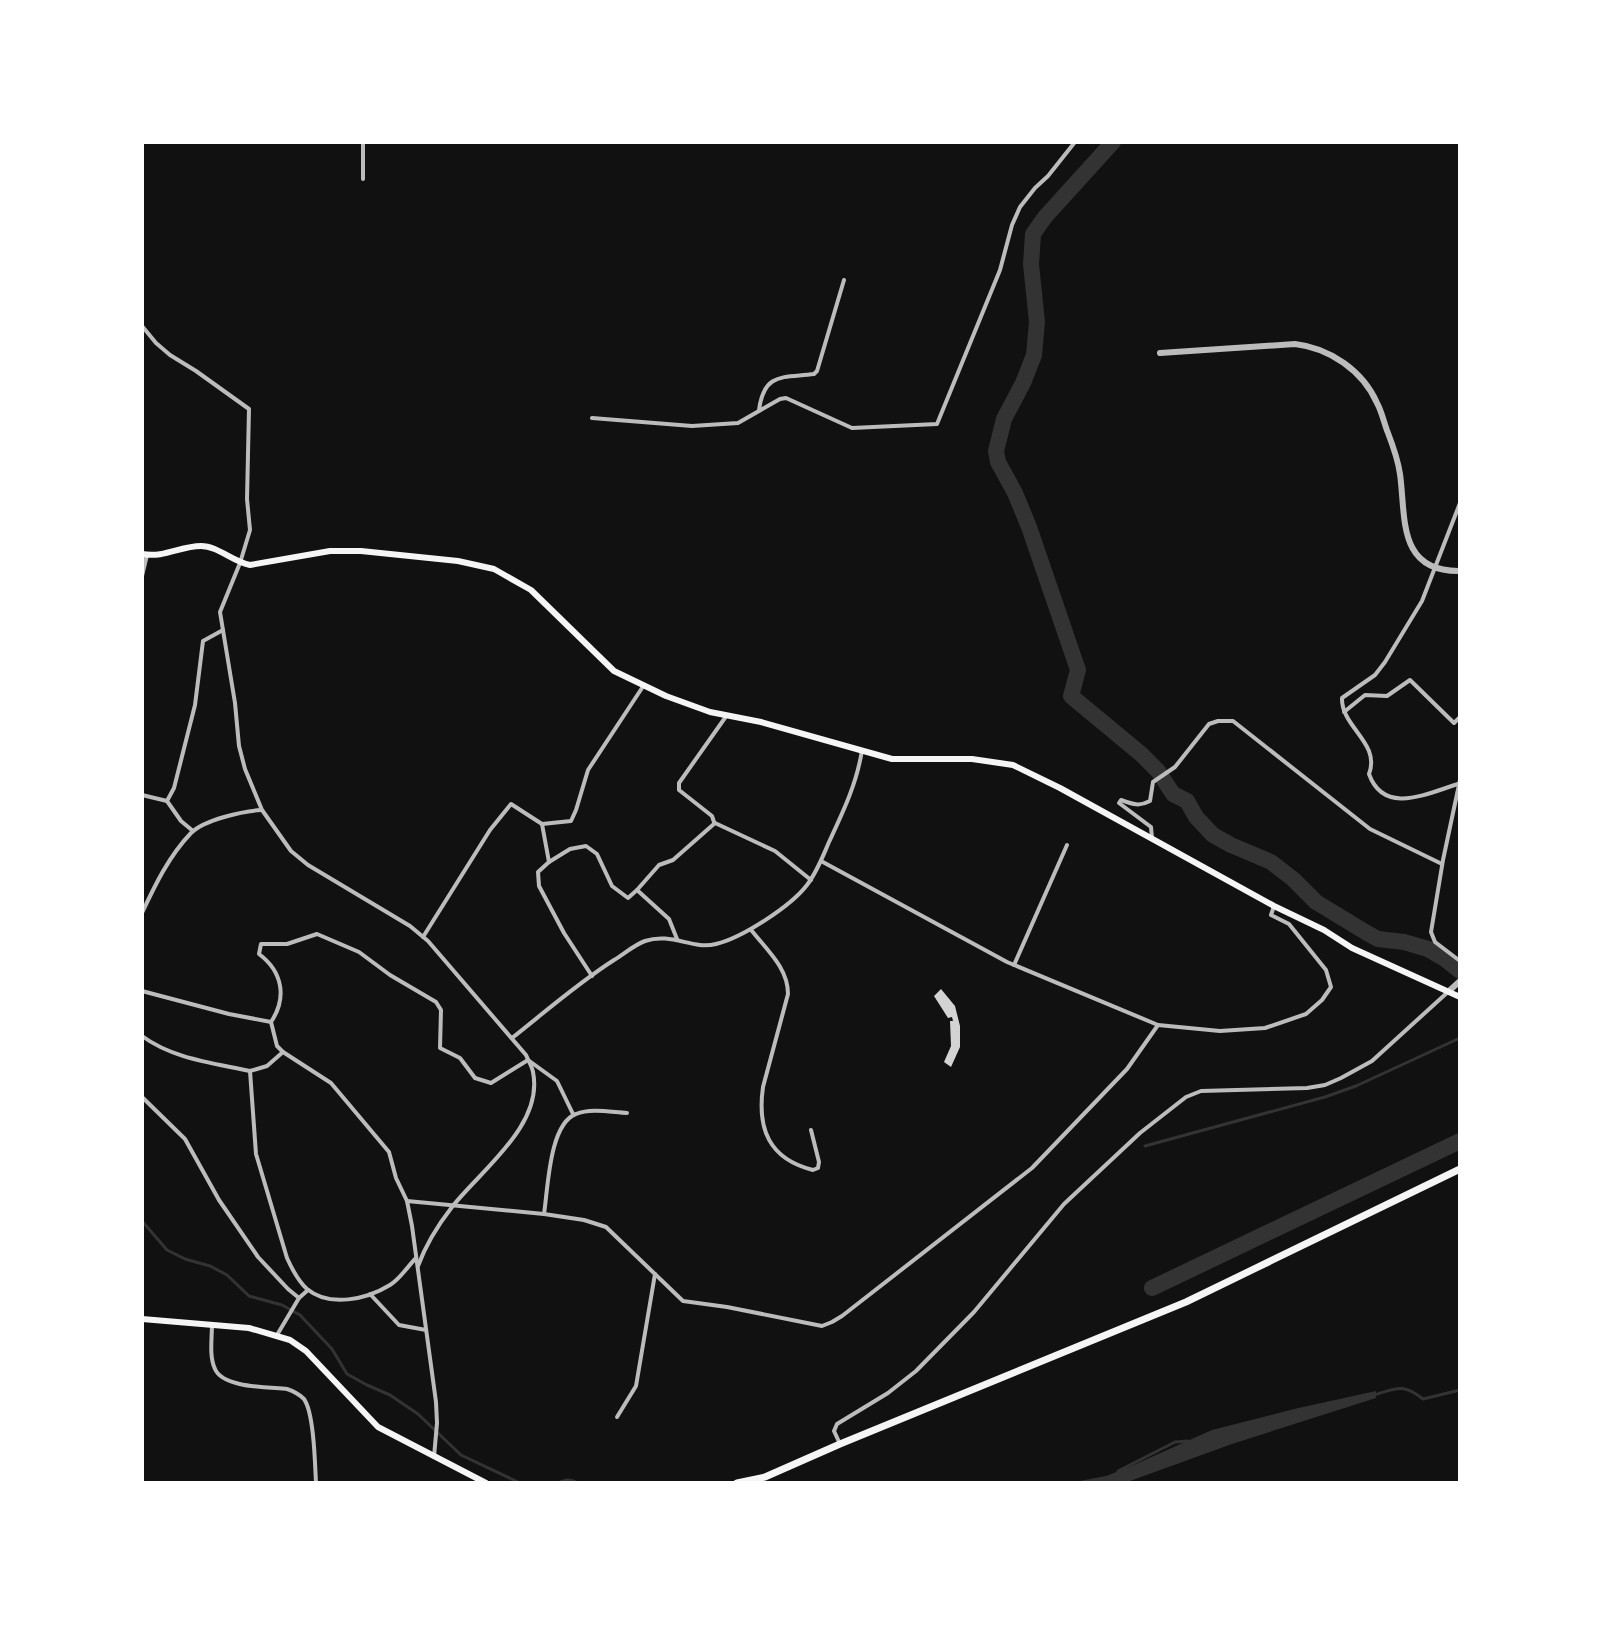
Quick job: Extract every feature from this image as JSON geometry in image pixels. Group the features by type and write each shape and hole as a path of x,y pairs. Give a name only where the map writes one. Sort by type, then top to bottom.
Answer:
{"highway":[{"path":"737,1483 765,1477 1186,1302 1460,1169"}],"main road":[{"path":"145,554 161,555 207,546 250,565 330,551 361,551 458,561 494,569 531,590 614,671 666,696 710,712 761,722 892,759 972,759 1013,765 1324,930 1352,948 1460,997"},
{"path":"142,1319 249,1328 290,1340 306,1351 378,1427 486,1483"}],"street":[{"path":"362,142 363,179"},
{"path":"592,418 692,426 738,423 786,398 852,428 937,424 1000,270 1020,207 1075,142"},
{"path":"759,410 763,393 773,380 817,371 844,280"},
{"path":"142,326 170,355 249,409 247,499 250,530 220,612 239,746 262,810 291,851 308,865 423,937 526,1055 533,1073 533,1093 525,1122 453,1206 433,1234 418,1266"},
{"path":"1160,353 1295,344 1313,346 1350,368 1377,403 1391,443 1400,472 1406,536 1421,558 1436,567 1460,571"},
{"path":"1459,782 1410,799 1384,796 1371,780 1369,748 1344,712 1342,698 1375,675 1422,601 1460,503"},
{"path":"142,576 145,554"},
{"path":"167,801 174,788 195,705 203,641 223,630"},
{"path":"1344,712 1365,695 1387,696 1410,680 1454,723 1460,717"},
{"path":"423,937 490,830 511,804 542,824 571,821 588,770 642,688"},
{"path":"727,715 679,783 679,790 712,816 715,823 775,851 811,880"},
{"path":"1152,838 1151,827 1119,803 1121,800 1133,805 1150,801 1153,782 1175,767 1209,724 1233,721 1370,829 1442,864"},
{"path":"512,1038 637,945 661,938 706,946 730,941 751,930 798,894 811,880 821,861 851,793 862,750"},
{"path":"1459,782 1431,932 1432,939 1460,961"},
{"path":"142,795 167,801 181,821 193,831"},
{"path":"142,913 159,875 193,831 221,818 262,810"},
{"path":"592,976 539,886 538,872 570,849 586,846 597,854 612,886 628,898 659,865 673,860 715,823"},
{"path":"542,824 549,862"},
{"path":"1014,965 1067,845"},
{"path":"821,861 1014,965 1158,1025 1220,1031 1265,1028 1306,1014 1322,1000 1331,987 1326,970 1289,924 1271,915 1274,906"},
{"path":"637,890 669,919 677,939"},
{"path":"751,930 780,966 788,988 763,1087 764,1131 776,1150 793,1162 813,1170 818,1168 819,1162 811,1130"},
{"path":"434,1457 436,1402 407,1201 389,1152 331,1083 277,1046 271,1022 278,1011 282,994 277,976 259,954 261,944 287,944 317,934 359,952 390,975 436,1002 441,1010 440,1048 460,1058 475,1078 491,1083 528,1060"},
{"path":"840,1444 834,1431 837,1424 888,1393 916,1371 974,1312 1064,1204 1140,1133 1186,1097 1201,1091 1325,1085 1372,1061 1460,982"},
{"path":"142,991 271,1022"},
{"path":"407,1201 584,1220 606,1227 683,1301 822,1326 832,1322 1032,1168 1127,1069 1158,1025"},
{"path":"142,1036 165,1050 250,1071 267,1066 283,1052"},
{"path":"528,1060 557,1081 573,1114"},
{"path":"250,1071 256,1154 287,1258 308,1290 340,1301 370,1294 393,1284 417,1256"},
{"path":"142,1097 185,1139 219,1200 258,1257 299,1298"},
{"path":"544,1214 557,1134 573,1114 589,1111 627,1113"},
{"path":"617,1417 636,1386 655,1274"},
{"path":"277,1335 299,1298 308,1290"},
{"path":"370,1294 399,1325 426,1330"},
{"path":"212,1324 212,1361 215,1372 221,1378 233,1383 287,1389 305,1400 311,1420 316,1483"}],"shaded area":[{"path":"1376,1391 1376,1398 1232,1444 1128,1483 1069,1483 1106,1476 1212,1430"}],"building":[{"path":"941,989 955,1006 960,1026 960,1047 951,1067 944,1062 951,1046 950,1021 953,1021 934,996"}],"waterway":[{"path":"1113,142 1033,234 1031,264 1037,322 1034,355 1004,419 996,451 998,462 1029,527 1078,670 1071,696 1141,754 1158,771 1173,794 1187,801 1196,817 1213,835 1271,862 1316,902 1367,933 1378,939 1428,949 1460,971"},
{"path":"1145,1146 1325,1097 1460,1038"},
{"path":"1152,1288 1460,1141"},
{"path":"142,1221 167,1250 227,1275 249,1296 282,1305 300,1315 332,1349 347,1374 390,1395 418,1414 461,1455 520,1483"},
{"path":"1374,1395 1400,1388 1423,1399 1460,1390"},
{"path":"1118,1471 1175,1442 1188,1441"},
{"path":"558,1483 568,1480 577,1483"}]}
